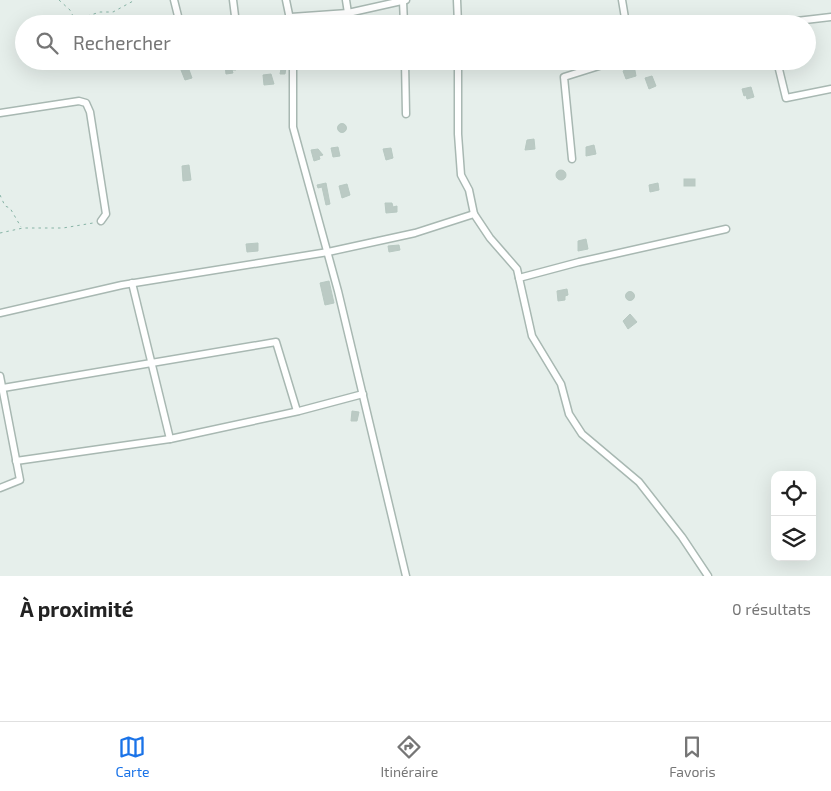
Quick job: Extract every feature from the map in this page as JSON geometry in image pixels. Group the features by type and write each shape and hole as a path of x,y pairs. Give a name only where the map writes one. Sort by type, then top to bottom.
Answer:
{"street":[{"path":"174,0 178,15"},
{"path":"232,0 234,15"},
{"path":"286,0 290,15"},
{"path":"346,0 348,13"},
{"path":"332,15 404,0 404,15"},
{"path":"457,0 458,15"},
{"path":"622,0 624,15"},
{"path":"816,18 831,16"},
{"path":"293,70 293,127 328,252 406,576"},
{"path":"405,70 406,114"},
{"path":"458,70 461,175 469,190 474,214 490,238 517,269 532,336 561,384 569,414 582,434 639,482 682,537 708,576"},
{"path":"572,159 564,77 586,70"},
{"path":"779,70 786,98 831,89"},
{"path":"0,113 79,101 86,103 90,112 106,214 101,221"},
{"path":"0,313 132,283 328,252 415,233 474,214"},
{"path":"519,278 579,262 726,229"},
{"path":"132,283 170,439"},
{"path":"2,388 276,342 297,411"},
{"path":"0,376 20,480 0,488"},
{"path":"16,461 170,439 297,411 363,394"}],"path":[{"path":"59,0 72,15"},
{"path":"91,15 100,12 113,12 135,0"},
{"path":"0,195 5,206 10,208 22,228"},
{"path":"0,232 22,228 63,228 101,221"}],"building":[{"path":"181,70 189,70 192,78 185,80"},
{"path":"226,70 232,70 233,73 226,74"},
{"path":"281,70 286,70 285,74 280,74"},
{"path":"635,70 636,76 626,79 623,71"},
{"path":"271,74 274,84 264,85 263,75"},
{"path":"652,76 656,86 649,89 645,78"},
{"path":"751,87 754,97 747,99 742,89"},
{"path":"342,123 347,128 342,133 337,128"},
{"path":"534,139 535,149 525,150 527,140"},
{"path":"594,145 596,154 586,156 586,147"},
{"path":"338,147 340,156 333,157 331,148"},
{"path":"391,148 393,158 386,160 383,149"},
{"path":"318,149 323,155 319,156 320,159 314,161 311,150"},
{"path":"189,165 191,180 183,181 182,166"},
{"path":"559,170 563,170 566,175 565,179 559,180 556,177 556,173"},
{"path":"684,179 695,179 695,186 684,186"},
{"path":"326,183 330,204 326,205 322,187 318,188 317,185"},
{"path":"658,183 659,190 650,192 649,185"},
{"path":"347,184 350,195 342,198 339,186"},
{"path":"385,203 392,203 393,207 397,206 397,212 386,213"},
{"path":"586,239 588,249 578,251 578,241"},
{"path":"258,243 258,251 247,252 246,244"},
{"path":"399,245 400,250 389,252 388,246"},
{"path":"329,281 334,303 325,305 320,283"},
{"path":"567,289 568,295 565,296 565,300 558,301 557,291"},
{"path":"630,291 635,296 630,301 625,296"},
{"path":"630,314 637,322 628,329 623,321"},
{"path":"352,411 359,412 357,421 351,421"}]}
